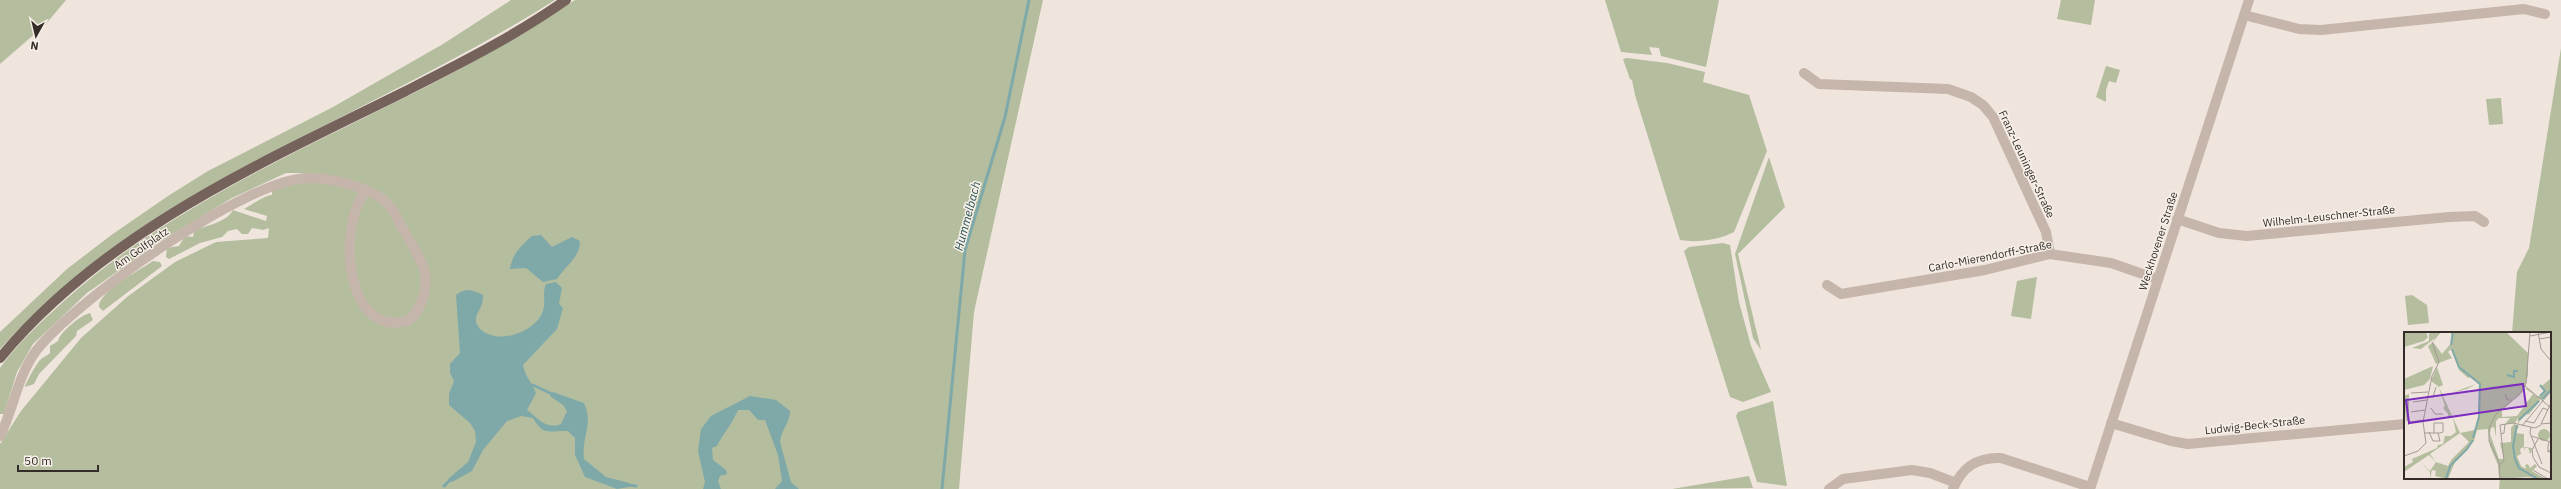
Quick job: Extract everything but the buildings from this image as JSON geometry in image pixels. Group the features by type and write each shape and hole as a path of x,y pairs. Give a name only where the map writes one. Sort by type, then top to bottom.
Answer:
{"main road":[{"path":"2,355 71,287 108,258 182,208 274,157 444,71 516,31 566,0"}],"street":[{"name":"Weckhovener Straße","path":"2090,488 2249,0"},
{"path":"2244,15 2299,29 2321,30 2524,8 2545,14"},
{"name":"Franz-Leuninger-Straße","path":"1804,73 1819,84 1948,89 1965,94 1983,105 1997,125 2046,232 2050,254"},
{"name":"Am Golfplatz","path":"0,436 24,372 44,342 100,292 183,233 250,196 287,181 315,179 365,192 382,199 389,206 423,266 425,278 422,302 415,316 408,321 388,323 377,318 367,309 357,291 350,264 349,234 356,205 365,192"},
{"name":"Wilhelm-Leuschner-Straße","path":"2177,219 2220,233 2247,236 2449,216 2475,216 2484,222"},
{"name":"Carlo-Mierendorff-Straße","path":"1827,285 1841,294 1985,270 2050,254 2111,263 2158,279"},
{"name":"Ludwig-Beck-Straße","path":"2111,422 2171,441 2188,444 2404,424"},
{"path":"1829,489 1843,479 1912,470 1930,473 1955,486 1968,466 1980,460 1994,457 2090,488"}],"green space":[{"path":"0,0 66,0 45,25 0,64"},
{"path":"511,0 555,0 484,42 265,156 194,197 125,241 60,291 0,349 0,332 67,269 110,236 168,196 208,171 333,107 443,44"},
{"path":"575,0 1043,0 974,312 959,489 0,489 0,444 21,411 81,338 127,297 175,262 216,242 268,238 269,228 263,230 252,228 248,234 242,234 237,229 228,231 222,237 200,243 169,259 166,257 167,248 179,246 185,236 193,237 194,231 221,221 233,210 266,221 267,216 244,209 261,199 272,195 272,190 303,182 304,173 286,173 232,198 156,244 87,293 33,344 17,372 4,414 0,414 0,368 22,341 64,301 106,266 151,234 197,205 245,178 458,70 509,41"},
{"path":"1605,0 1719,0 1706,67 1661,56 1659,48 1649,47 1652,55 1621,52"},
{"path":"2061,0 2095,0 2091,25 2057,19"},
{"path":"2561,48 2561,489 2499,489 2500,479 2551,479 2551,332 2512,332 2517,272 2529,248"},
{"path":"1627,58 1667,63 1705,72 1703,82 1749,95 1767,151 1734,232 1722,237 1708,240 1680,240 1635,95 1632,80 1630,79 1623,59"},
{"path":"2106,66 2120,70 2116,83 2109,81 2106,90 2106,102 2096,97"},
{"path":"2501,98 2503,124 2489,125 2486,99"},
{"path":"1769,157 1785,207 1738,254 1761,350 1753,338 1735,254"},
{"path":"1723,243 1730,245 1739,302 1751,346 1771,392 1743,402 1730,397 1684,251 1689,247"},
{"path":"153,261 160,262 162,266 103,311 99,307 100,301 112,288"},
{"path":"2037,277 2031,319 2011,316 2017,281"},
{"path":"2412,295 2427,305 2429,323 2408,325 2405,296"},
{"path":"90,313 93,320 77,331 76,336 39,374 34,384 25,387 38,362 50,353 50,346 58,341 71,324"},
{"path":"1773,401 1787,486 1757,482 1736,416 1738,412"},
{"path":"1749,476 1753,488 1672,489"}],"water":[{"path":"541,235 552,247 572,237 580,241 578,252 572,262 557,279 543,282 526,268 510,269 515,254 521,246 532,236"},
{"path":"556,282 562,288 559,304 563,308 557,329 523,365 536,393 527,410 542,422 556,425 561,424 567,411 563,405 550,396 553,392 584,403 587,411 588,424 584,444 584,459 606,477 629,483 629,487 617,489 585,477 575,455 575,438 568,431 544,430 540,428 533,418 521,416 507,421 483,450 472,471 452,482 448,479 468,462 476,442 475,431 470,423 449,405 449,394 454,381 450,373 450,364 460,353 456,295 460,292 469,290 483,295 482,303 476,318 478,326 481,330 488,334 498,336 513,335 528,328 540,317 543,311 544,291 546,284"},
{"path":"750,396 776,400 790,411 789,419 780,442 791,482 799,489 775,489 782,481 778,455 765,420 758,420 749,410 738,410 717,446 712,448 713,460 726,470 727,474 720,476 718,481 721,489 703,489 705,482 698,451 701,429 711,416"}],"waterway":[{"name":"Hummelbach","path":"942,489 965,250 1005,117 1029,0"},
{"path":"533,385 552,394"},
{"path":"444,486 450,480"},
{"path":"629,485 636,486"}]}
